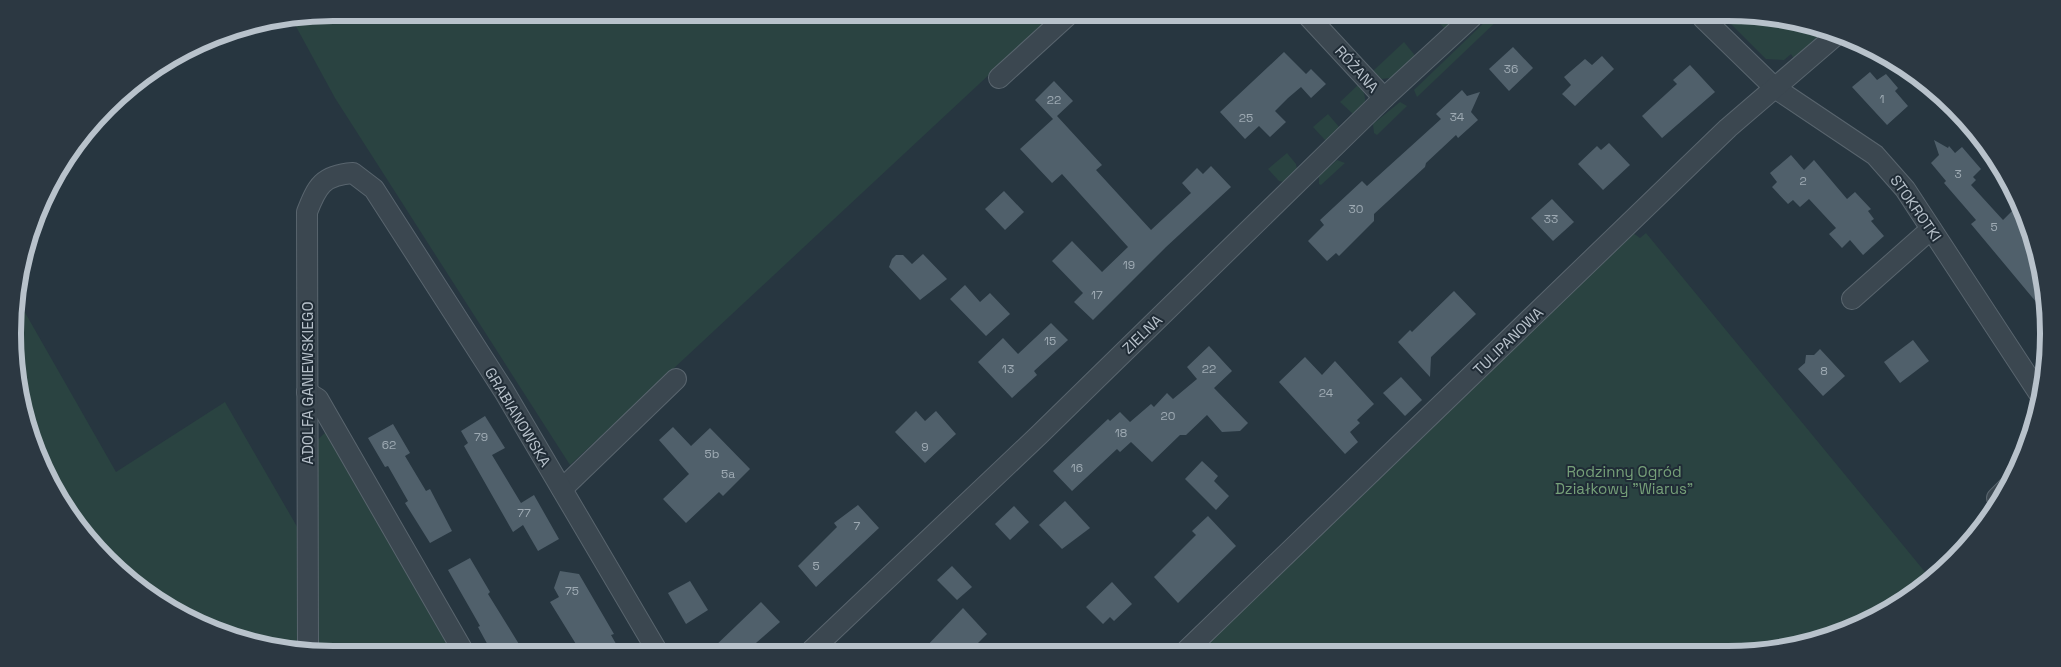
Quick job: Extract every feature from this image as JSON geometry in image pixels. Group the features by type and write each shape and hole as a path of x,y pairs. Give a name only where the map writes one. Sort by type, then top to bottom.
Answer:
{"street":[{"path":"999,78 1062,21"},
{"name":"RÓŻANA","path":"1313,21 1384,98"},
{"name":"ZIELNA","path":"816,646 1039,435 1384,98 1468,21"},
{"name":"STOKROTKI","path":"1706,21 1775,88 1875,155 1905,189 2035,387"},
{"name":"TULIPANOWA","path":"1191,646 1728,128 1831,39"},
{"name":"ADOLFA GANIEWSKIEGO","path":"308,644 307,212 317,187 336,174 353,173 374,189"},
{"name":"GRABIANOWSKA","path":"374,189 504,391 654,646"},
{"path":"1852,299 1931,229"},
{"path":"562,489 676,379"},
{"path":"307,392 318,399 460,646"}],"green space":[{"path":"334,21 1047,21 570,465 335,98 295,24"},
{"path":"1438,21 1455,21 1449,29 1444,28"},
{"path":"1486,21 1497,21 1417,97 1414,90"},
{"path":"1728,21 1788,27 1826,37 1794,59 1791,54 1784,60 1766,59"},
{"path":"1404,42 1417,58 1396,77 1382,79 1372,72"},
{"path":"1359,84 1364,92 1365,102 1362,109 1353,114 1340,102"},
{"path":"1400,102 1407,106 1377,135 1374,133 1373,124"},
{"path":"1328,114 1340,128 1328,141 1313,127"},
{"path":"1287,153 1296,164 1297,169 1284,182 1279,181 1268,169"},
{"path":"1337,160 1345,163 1321,185 1319,184 1319,176"},
{"name":"Rodzinny Ogród Działkowy \"Wiarus\"","path":"1633,233 1640,238 1646,233 1926,574 1884,604 1847,622 1788,640 1748,645 1203,646"},
{"path":"22,308 116,472 225,402 303,537 304,644 273,640 233,629 195,614 160,593 128,568 99,539 74,507 55,476 57,475 45,453 27,394 22,354"},
{"path":"328,430 451,646 313,645 311,446"}],"building":[{"path":"1513,47 1533,68 1509,91 1489,69"},
{"path":"1284,52 1306,74 1311,69 1326,84 1311,98 1301,87 1288,98 1275,111 1286,122 1270,137 1259,126 1245,139 1220,112"},
{"path":"1602,56 1614,69 1575,106 1562,94 1571,85 1564,77 1585,59 1592,65"},
{"path":"1690,65 1715,92 1662,138 1642,116 1677,84 1673,80"},
{"path":"1870,72 1877,80 1886,74 1898,88 1895,91 1908,106 1887,125 1852,87"},
{"path":"1054,81 1073,101 1057,116 1102,165 1096,170 1151,230 1191,193 1182,183 1197,168 1203,174 1211,166 1231,187 1166,247 1093,320 1074,302 1083,293 1052,261 1072,241 1102,272 1128,247 1062,174 1052,183 1020,149 1053,119 1035,100"},
{"path":"1462,90 1467,96 1480,92 1471,112 1478,120 1458,138 1456,135 1426,163 1425,167 1374,214 1374,221 1339,256 1336,253 1327,261 1308,241 1324,225 1320,220 1362,181 1367,186 1441,119 1436,114"},
{"path":"1934,140 1948,148 1949,146 1955,153 1962,147 1981,169 1973,177 1976,180 1971,185 2003,220 2014,209 2029,253 2038,304 1971,224 1976,220 1944,183 1946,181 1931,163 1939,155"},
{"path":"1609,143 1630,165 1603,190 1578,164 1597,146 1601,150"},
{"path":"1791,155 1804,170 1814,160 1847,199 1855,192 1871,209 1868,211 1874,219 1871,221 1884,236 1863,255 1850,240 1842,248 1829,234 1836,228 1809,199 1800,207 1793,200 1788,204 1772,187 1777,182 1770,173"},
{"path":"1004,191 1024,212 1005,230 985,209"},
{"path":"1552,199 1574,222 1553,241 1531,218"},
{"path":"923,254 947,279 920,300 889,267 896,255 903,255 912,264"},
{"path":"965,285 980,302 990,293 1010,314 986,336 950,299"},
{"path":"1454,291 1476,314 1431,357 1430,377 1398,342 1410,330 1412,332"},
{"path":"1051,323 1068,340 1034,371 1037,375 1012,398 978,362 1003,338 1018,354"},
{"path":"1913,340 1929,361 1900,383 1884,362"},
{"path":"1209,346 1232,371 1214,388 1248,423 1240,431 1222,432 1207,415 1186,435 1180,435 1152,462 1131,442 1120,452 1117,449 1072,491 1053,471 1108,419 1110,421 1120,412 1130,422 1151,404 1154,407 1167,393 1173,399 1197,379 1187,367"},
{"path":"1820,349 1845,376 1823,396 1798,369 1805,363 1806,355 1814,355"},
{"path":"1305,357 1322,375 1335,361 1374,404 1357,420 1360,423 1350,432 1358,442 1345,454 1279,382"},
{"path":"1401,377 1422,400 1405,416 1383,393"},
{"path":"916,411 925,421 936,411 956,434 925,463 895,432"},
{"path":"485,416 505,448 492,455 521,503 534,495 559,539 538,551 523,525 513,532 464,446 468,443 461,431"},
{"path":"393,424 410,453 405,456 426,491 430,489 452,531 430,543 405,503 408,501 388,466 385,467 368,438"},
{"path":"673,427 691,446 710,428 750,469 723,496 719,492 686,523 663,499 689,474 659,440"},
{"path":"1202,461 1218,476 1214,481 1229,496 1216,510 1185,479"},
{"path":"1065,501 1090,528 1062,549 1039,525"},
{"path":"858,505 879,528 816,587 798,566 837,527 834,523"},
{"path":"1014,506 1029,522 1010,540 995,524"},
{"path":"1208,516 1236,546 1178,603 1154,577 1196,535 1192,531"},
{"path":"470,558 490,592 488,594 520,646 488,646 478,627 480,626 448,570"},
{"path":"952,566 972,587 957,600 937,580"},
{"path":"560,571 579,574 614,634 611,635 617,646 577,646 550,602 559,597 554,588"},
{"path":"690,581 708,610 686,624 668,593"},
{"path":"1112,582 1132,604 1114,621 1110,617 1103,624 1086,607"},
{"path":"761,602 780,622 752,646 715,646"},
{"path":"963,608 987,634 975,646 927,646"}]}
